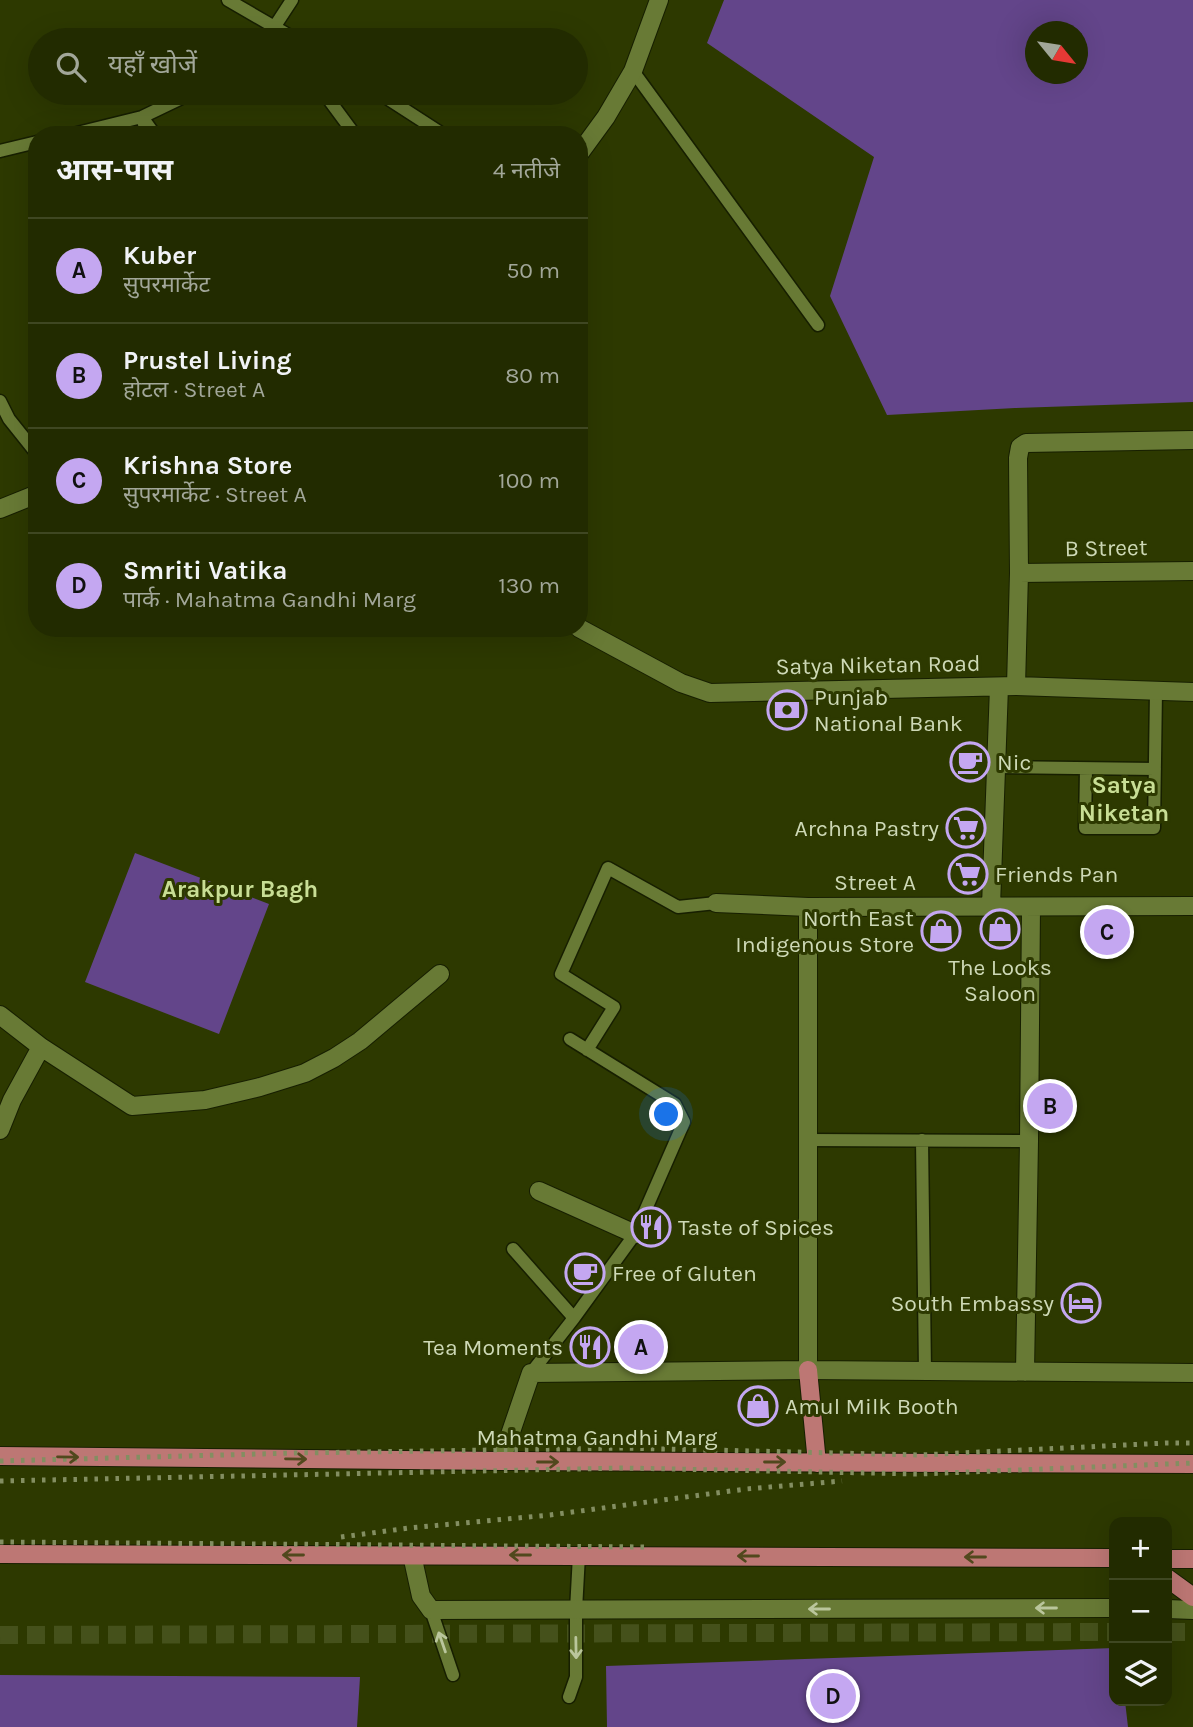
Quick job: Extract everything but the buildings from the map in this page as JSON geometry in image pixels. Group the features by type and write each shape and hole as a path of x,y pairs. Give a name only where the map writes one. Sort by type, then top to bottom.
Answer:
{"main road":[{"path":"808,1370 817,1462"},
{"name":"Mahatma Gandhi Marg","path":"0,1456 1193,1464"},
{"path":"0,1554 1109,1558"},
{"path":"1172,1559 1193,1559"},
{"path":"1170,1580 1193,1597"}],"street":[{"path":"588,141 606,117 633,71 659,0"},
{"path":"990,906 996,767 1019,573 1017,458 1020,447 1026,443 1193,440"},
{"path":"0,509 28,498"},
{"name":"B Street","path":"1019,573 1193,571"},
{"name":"Satya Niketan Road","path":"588,633 681,683 710,693 1007,687 1193,692"},
{"name":"Street A","path":"716,903 808,907 1193,906"},
{"path":"808,907 808,1370"},
{"path":"1025,1372 1031,907"},
{"path":"0,1015 41,1047 132,1106 205,1100 305,1073 334,1058 360,1041 440,974"},
{"path":"0,1130 12,1100 41,1047"},
{"path":"539,1191 635,1234"},
{"path":"501,1461 531,1373 808,1370 1193,1373"},
{"path":"412,1555 421,1596 431,1610 1109,1608"},
{"path":"1172,1609 1193,1610"}],"lane":[{"path":"228,0 278,28"},
{"path":"275,26 292,0"},
{"path":"633,71 818,325"},
{"path":"106,126 142,117 166,105"},
{"path":"333,105 348,126"},
{"path":"398,105 430,126"},
{"path":"142,117 144,126"},
{"path":"142,117 148,126"},
{"path":"0,151 28,144"},
{"path":"0,401 9,419 28,443"},
{"path":"1086,769 1085,828 1154,828 1156,691"},
{"path":"996,767 1156,769"},
{"path":"587,1051 614,1007 561,974 608,868 678,907 716,903"},
{"path":"531,1373 635,1234 684,1122 675,1104 570,1039"},
{"path":"808,1140 1029,1141"},
{"path":"922,1140 925,1371"},
{"path":"513,1249 574,1318"},
{"path":"569,1697 576,1677 579,1555"},
{"path":"431,1610 453,1675"}],"shaded area":[{"path":"724,0 1193,0 1193,402 887,415 830,296 874,157 707,43"},
{"path":"135,853 269,904 219,1034 85,982"},
{"path":"1109,1648 1109,1706 1126,1706 1128,1727 607,1727 606,1666"},
{"path":"0,1675 360,1677 357,1727 0,1727"}],"tunnel":[{"path":"0,1635 1109,1632"},
{"path":"1172,1632 1193,1632"}],"railway":[{"path":"0,1461 624,1448 920,1455 1193,1443"},
{"path":"0,1481 623,1468 919,1474 1193,1463"},
{"path":"341,1537 550,1515 746,1489 842,1481"},
{"path":"0,1542 649,1547"}],"place":[{"name":"Punjab National Bank","path":"787,710"},
{"name":"Nic","path":"970,762"},
{"name":"Archna Pastry","path":"966,828"},
{"name":"Friends Pan","path":"968,874"},
{"name":"The Looks Saloon","path":"1000,929"},
{"name":"North East Indigenous Store","path":"941,931"},
{"name":"Krishna Store","path":"1107,932"},
{"name":"Prustel Living","path":"1050,1106"},
{"name":"Taste of Spices","path":"651,1227"},
{"name":"Free of Gluten","path":"585,1273"},
{"name":"South Embassy","path":"1081,1303"},
{"name":"Tea Moments","path":"590,1347"},
{"name":"Kuber","path":"641,1347"},
{"name":"Amul Milk Booth","path":"758,1406"},
{"name":"Smriti Vatika","path":"833,1696"}],"district":[{"name":"Satya Niketan","path":"1124,799"},
{"name":"Arakpur Bagh","path":"240,889"}]}
